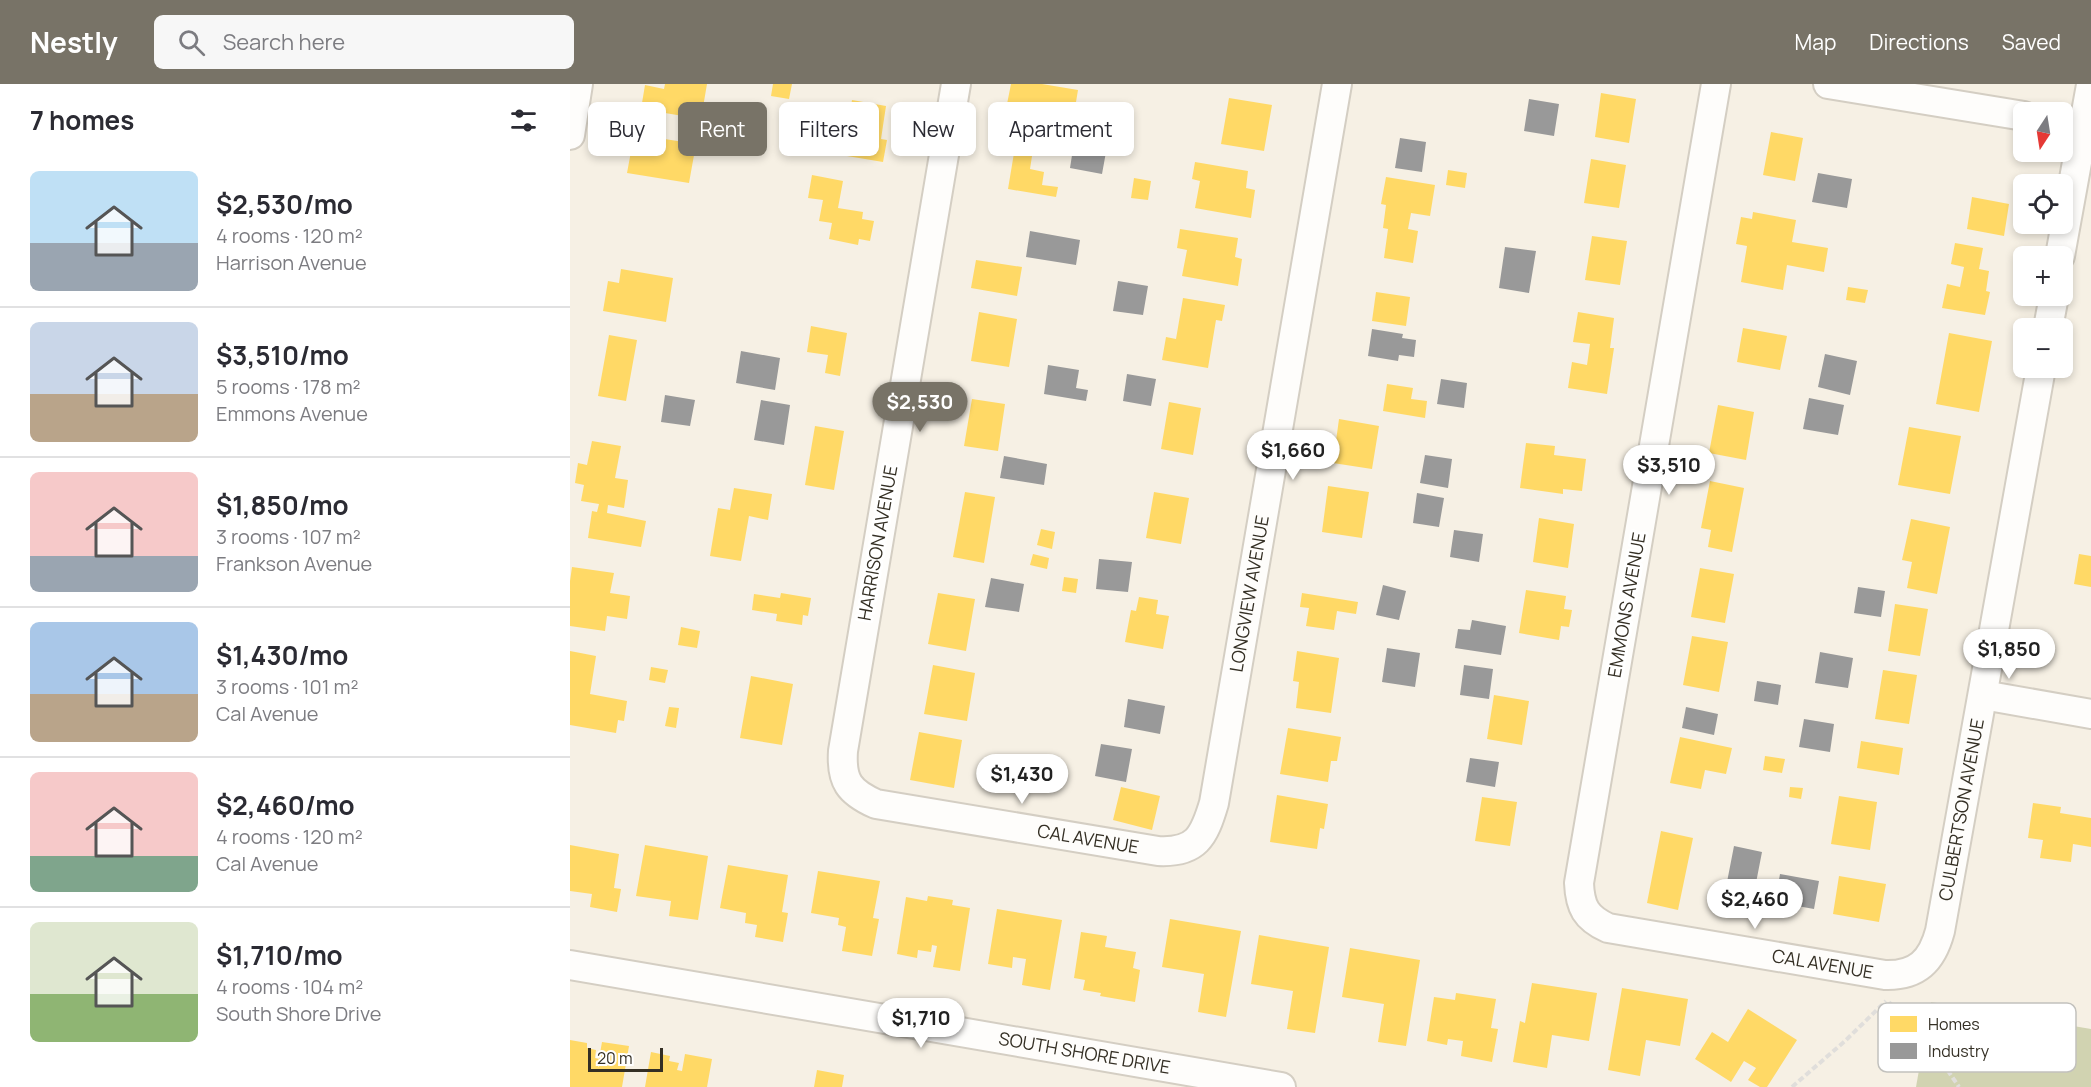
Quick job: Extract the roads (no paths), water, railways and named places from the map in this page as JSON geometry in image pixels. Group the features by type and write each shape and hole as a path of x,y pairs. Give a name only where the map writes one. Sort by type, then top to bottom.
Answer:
{"street":[{"path":"570,135 578,84"},
{"name":"HARRISON AVENUE","path":"850,788 844,776 843,751 956,84"},
{"name":"LONGVIEW AVENUE","path":"1189,847 1200,838 1207,826 1214,803 1337,84"},
{"name":"EMMONS AVENUE","path":"1586,912 1580,897 1579,883 1716,84"},
{"path":"1828,84 2013,114"},
{"path":"2061,246 2079,126 2091,85"},
{"name":"CULBERTSON AVENUE","path":"1922,965 1936,945 1940,931 2039,378"},
{"path":"1983,695 2091,714"},
{"name":"CAL AVENUE","path":"850,788 861,798 888,806 1158,851 1174,852 1189,847"},
{"name":"CAL AVENUE","path":"1586,912 1594,921 1608,928 1885,975 1898,975 1922,965"},
{"name":"SOUTH SHORE DRIVE","path":"570,965 1281,1087"}]}
